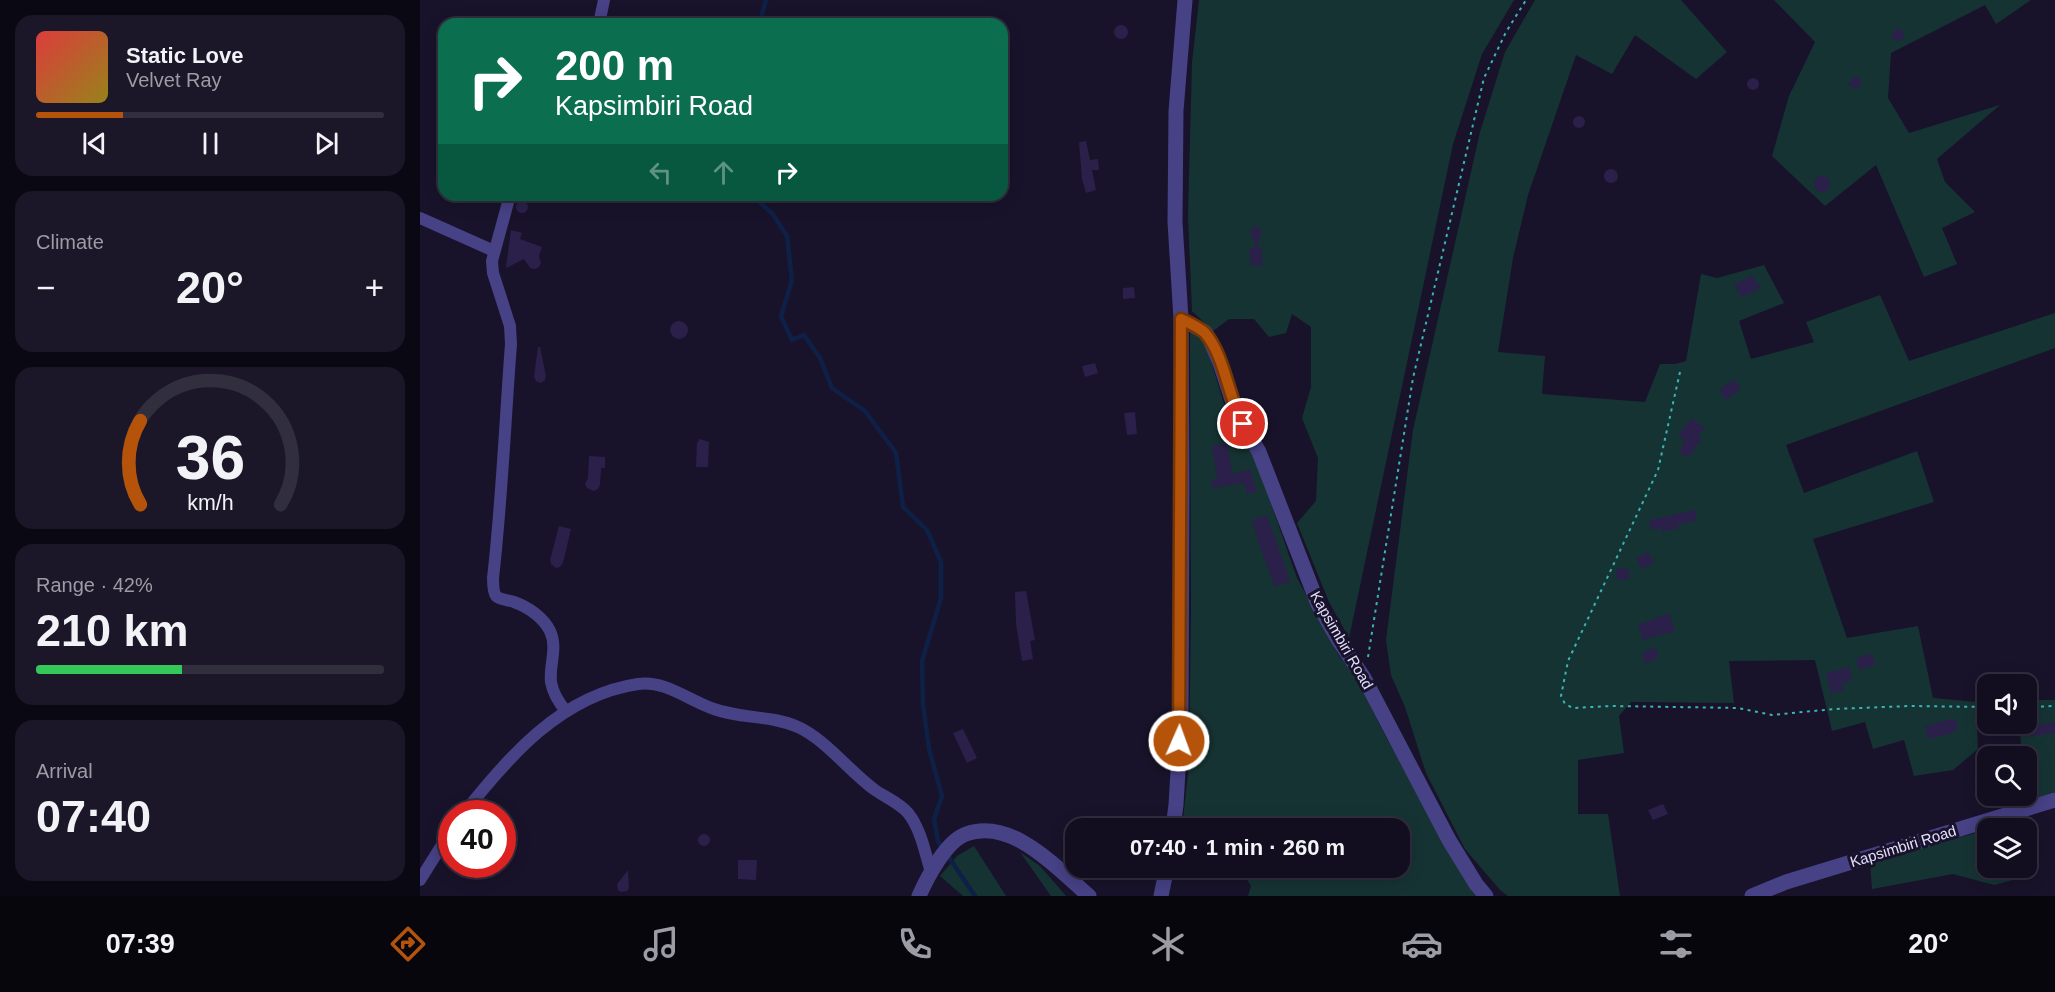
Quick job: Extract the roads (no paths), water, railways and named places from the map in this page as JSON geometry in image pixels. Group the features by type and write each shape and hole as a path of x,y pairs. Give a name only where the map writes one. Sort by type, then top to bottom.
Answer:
{"street":[{"path":"600,18 604,0"},
{"path":"1174,818 1180,720 1181,319 1176,222 1176,111 1185,0"},
{"path":"508,201 494,251 493,273 510,326 511,344 502,457 501,502 492,578 496,596 532,611 543,620 550,632 554,645 551,682 558,702 566,711"},
{"path":"420,218 494,251"},
{"name":"Kapsimbiri Road","path":"1181,319 1204,332 1211,342 1235,409 1258,452 1318,604 1364,678 1449,840 1486,896"},
{"path":"475,800 518,749 566,711 598,695 638,684 651,683 666,687 705,706 726,713 775,719 799,727 874,789 907,811 935,866"},
{"name":"Kapsimbiri Road","path":"1752,896 1786,882 1874,854 2055,800"},
{"path":"919,896 935,866 949,847 965,834 987,831 1008,835 1030,846 1089,896"},
{"path":"420,880 438,851"},
{"path":"1161,896 1165,878"}],"waterway":[{"path":"761,18 766,0"},
{"path":"758,201 772,213 787,236 792,280 781,316 792,340 804,335 820,358 832,388 865,411 896,453 903,507 927,530 941,562 941,598 922,661 923,704 929,749 942,796 934,819 938,841 975,896"}]}
